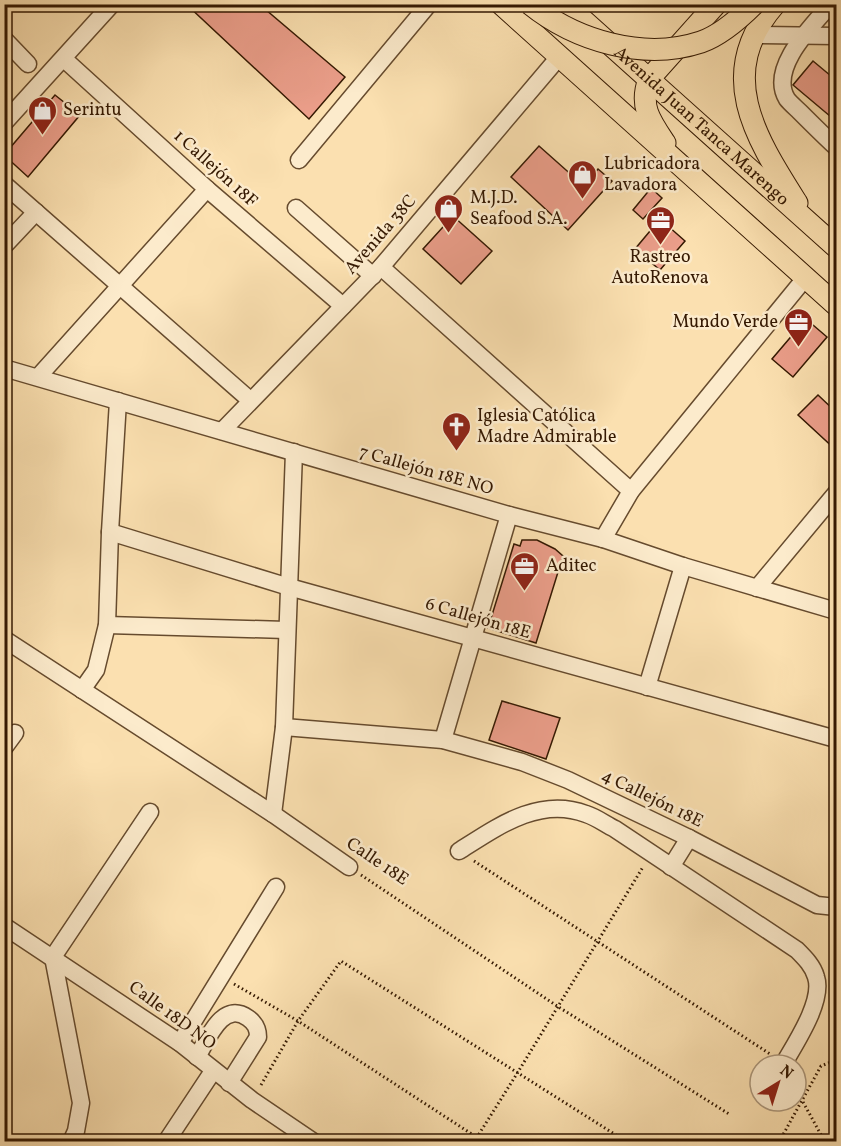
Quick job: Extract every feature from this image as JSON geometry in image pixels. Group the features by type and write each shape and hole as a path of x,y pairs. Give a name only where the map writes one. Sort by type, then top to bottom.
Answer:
{"main road":[{"path":"501,4 691,177 837,305"},
{"path":"530,4 584,37 636,49 672,48 702,42 727,28 754,4"},
{"name":"Avenida Juan Tanca Marengo","path":"565,4 837,248"},
{"path":"691,177 652,124 644,104 645,89 649,79 716,4"},
{"path":"775,4 754,35 743,80 753,126 770,161 812,226"}],"street":[{"path":"4,123 112,4"},
{"path":"299,160 429,4"},
{"path":"831,4 804,34 784,67 783,87 787,99 837,147"},
{"path":"754,35 837,36"},
{"path":"4,39 28,64"},
{"name":"Avenida 38C","path":"222,431 377,271 559,57"},
{"name":"1 Callejón 18F","path":"64,59 207,189 343,306"},
{"path":"4,184 250,400"},
{"path":"38,377 207,189"},
{"path":"296,208 377,271 631,491"},
{"path":"4,246 36,212"},
{"path":"603,539 631,491 806,277"},
{"name":"7 Callejón 18E NO","path":"4,368 509,515 603,539 683,566 837,611"},
{"path":"82,690 96,670 107,625 118,401"},
{"path":"273,814 284,727 294,452"},
{"path":"757,588 837,493"},
{"path":"443,740 509,515"},
{"name":"6 Callejón 18E","path":"110,532 289,588 837,739"},
{"path":"647,687 683,566"},
{"path":"107,625 286,630"},
{"name":"Calle 18E","path":"4,639 273,814 349,867"},
{"name":"4 Callejón 18E","path":"284,727 443,740 522,762 568,780 689,838 817,905 837,907"},
{"path":"4,748 15,733"},
{"path":"560,808 568,780"},
{"path":"459,851 505,823 531,811 560,808 587,814 797,950 809,963 816,978 818,992 812,1009 789,1053"},
{"path":"71,1142 76,1131 81,1103 53,957 150,812"},
{"path":"671,867 689,838"},
{"path":"180,1042 276,887"},
{"name":"Calle 18D NO","path":"4,926 180,1042 252,1101 314,1142"},
{"path":"197,1058 221,1019 227,1014 235,1012 242,1014 253,1022 258,1030 258,1037 229,1083"},
{"path":"166,1142 213,1071"}],"path":[{"path":"459,851 766,1053"},
{"path":"474,1142 651,854"},
{"name":"Calle 18E","path":"349,867 557,1006 729,1114"},
{"path":"252,1101 298,1021 341,960 627,1142"},
{"path":"221,977 298,1021 484,1142"},
{"path":"808,1092 821,1066 837,1060"},
{"path":"808,1111 825,1142"},
{"path":"780,1142 797,1113"}],"building":[{"path":"186,4 259,4 345,77 309,119"},
{"path":"813,61 837,81 837,122 793,85"},
{"name":"Serintu","path":"55,95 80,115 28,177 4,155"},
{"path":"539,146 584,186 598,169 612,181 568,230 511,177"},
{"path":"651,188 662,198 643,219 633,210"},
{"path":"453,216 492,251 461,284 423,249"},
{"name":"Rastreo AutoRenova","path":"660,219 685,241 660,270 635,249"},
{"name":"Mundo Verde","path":"806,319 827,337 793,377 772,359"},
{"path":"818,395 837,413 837,451 798,415"},
{"name":"Aditec","path":"522,540 537,540 563,556 536,643 488,628 514,544 520,546"},
{"path":"502,701 560,718 546,759 489,740"}],"place":[{"name":"Serintu","path":"42,136"},
{"name":"Lubricadora Lavadora","path":"583,200"},
{"name":"M.J.D. Seafood S.A.","path":"449,234"},
{"name":"Rastreo AutoRenova","path":"660,246"},
{"name":"Mundo Verde","path":"799,348"},
{"name":"Iglesia Católica Madre Admirable","path":"456,452"},
{"name":"Aditec","path":"525,592"}]}
